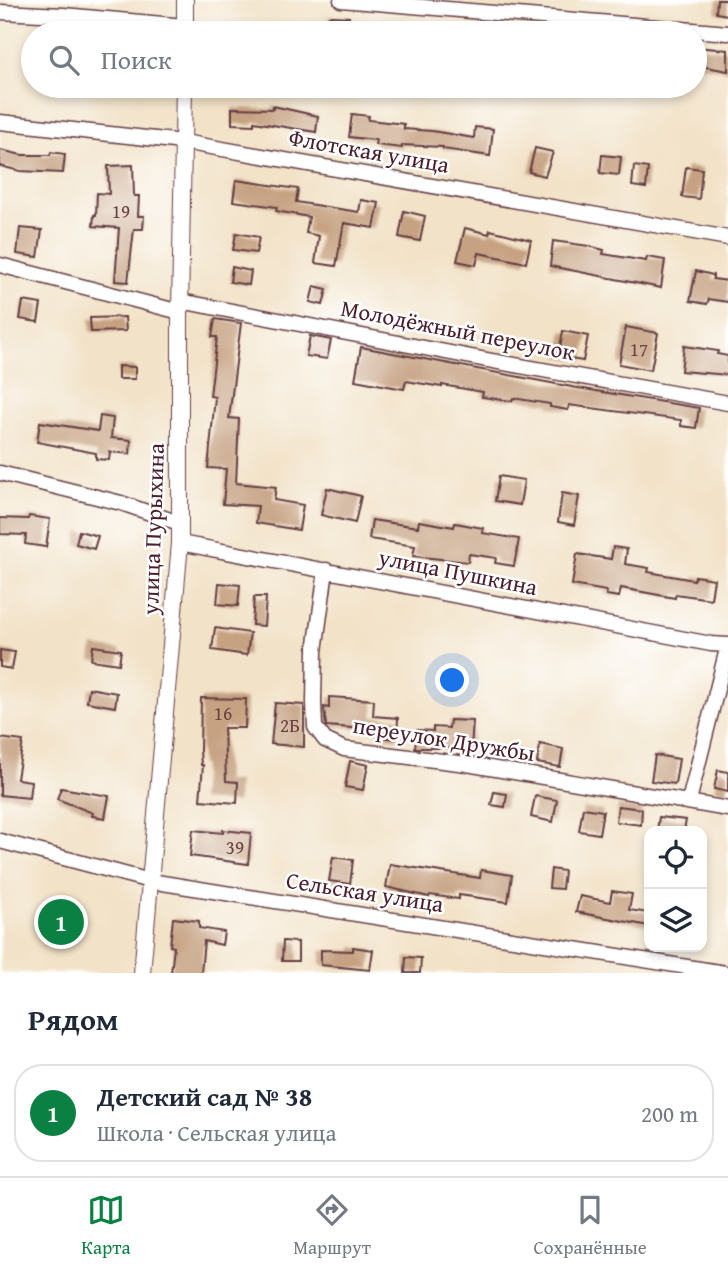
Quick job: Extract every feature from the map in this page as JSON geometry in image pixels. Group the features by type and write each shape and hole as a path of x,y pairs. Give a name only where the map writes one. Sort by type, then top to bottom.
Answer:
{"street":[{"path":"185,0 185,21"},
{"path":"341,0 587,21"},
{"path":"0,12 112,21"},
{"path":"707,31 728,33"},
{"name":"улица Пурыхина","path":"142,973 180,543 184,98"},
{"name":"Флотская улица","path":"0,122 183,142 728,238"},
{"name":"Молодёжный переулок","path":"0,265 180,306 728,403"},
{"path":"0,473 121,503 179,523"},
{"name":"улица Пушкина","path":"180,543 728,645"},
{"name":"переулок Дружбы","path":"326,570 315,651 314,702 315,727 326,740 344,749 467,764 728,809"},
{"path":"689,801 728,645"},
{"name":"Сельская улица","path":"0,841 150,881 725,973"}],"building":[{"path":"717,0 728,0 728,15 716,13"},
{"path":"329,16 349,17 349,21 329,21"},
{"path":"707,48 728,50 728,71 707,67"},
{"path":"273,106 318,116 316,132 254,122 254,125 232,124 232,108 273,109"},
{"path":"352,114 369,116 368,120 404,124 404,129 474,138 475,127 493,129 490,156 443,147 402,145 402,148 375,145 376,140 349,137"},
{"path":"535,148 553,152 545,176 529,172"},
{"path":"0,150 22,155 50,155 51,152 65,154 63,173 20,171 0,166"},
{"path":"602,155 621,157 619,175 600,173"},
{"path":"133,165 134,196 139,196 138,216 144,216 143,229 134,229 128,282 115,281 119,228 93,226 97,193 109,194 108,166"},
{"path":"634,166 648,168 646,188 632,186"},
{"path":"686,167 702,169 699,199 682,197"},
{"path":"236,180 298,189 296,202 333,208 359,212 361,200 379,203 374,228 344,223 336,266 315,263 319,236 306,233 309,217 276,211 277,207 233,201"},
{"path":"404,211 425,216 420,241 399,237"},
{"path":"20,228 42,230 38,257 17,254"},
{"path":"465,228 489,234 490,230 531,240 526,263 479,253 476,265 457,261"},
{"path":"236,233 259,237 256,253 233,250"},
{"path":"553,241 589,246 604,250 603,254 646,261 647,257 665,260 661,288 550,266"},
{"path":"232,267 251,271 249,285 230,282"},
{"path":"696,271 713,275 713,279 728,281 728,302 709,299 707,304 690,301"},
{"path":"314,286 327,289 323,305 310,302"},
{"path":"23,301 41,304 38,322 20,319"},
{"path":"125,317 126,331 91,332 90,318"},
{"path":"215,319 241,323 229,418 239,419 236,483 276,487 274,500 303,505 299,530 256,523 258,506 223,504 226,469 208,468 215,397 210,396 217,337 212,337"},
{"path":"626,327 658,333 651,370 619,364"},
{"path":"563,331 588,336 583,361 558,357"},
{"path":"310,336 331,340 327,359 306,356"},
{"path":"684,346 718,351 717,354 728,356 728,375 681,371"},
{"path":"361,347 699,408 696,428 681,426 681,420 569,405 568,410 513,398 512,401 482,397 483,392 442,385 406,381 404,389 355,380"},
{"path":"118,366 135,367 135,379 118,379"},
{"path":"100,416 113,418 111,438 131,440 130,454 110,452 109,460 96,459 96,453 37,442 40,422 98,431"},
{"path":"499,476 524,480 520,505 495,501"},
{"path":"327,488 361,496 355,523 321,515"},
{"path":"562,493 579,496 574,525 558,522"},
{"path":"29,516 50,519 46,547 25,544 26,535 0,534 0,518 28,519"},
{"path":"372,520 418,527 419,521 454,527 455,523 483,528 482,533 519,539 514,566 495,563 496,558 469,554 468,562 413,556 415,546 369,539"},
{"path":"79,531 98,536 94,549 76,544"},
{"path":"613,547 627,549 625,564 649,568 648,572 694,580 695,576 714,579 711,599 676,594 675,598 621,588 619,597 606,595 606,591 572,585 577,554 611,559"},
{"path":"219,583 240,585 238,606 217,604"},
{"path":"254,597 266,597 264,626 252,625"},
{"path":"215,628 250,633 247,655 212,650"},
{"path":"93,646 121,650 119,664 91,660"},
{"path":"0,650 15,652 12,669 0,667"},
{"path":"89,688 117,693 115,707 87,702"},
{"path":"329,697 374,700 373,716 398,718 397,739 378,737 379,730 326,726 324,707 329,708"},
{"path":"201,698 246,699 245,728 224,728 226,781 238,782 237,803 200,800 203,765 200,750"},
{"path":"275,703 304,705 304,747 271,744"},
{"path":"450,720 473,721 471,748 415,748 417,730 449,728"},
{"path":"0,738 23,741 17,779 31,781 29,798 0,795"},
{"path":"540,744 563,749 560,767 537,763"},
{"path":"655,755 679,759 675,784 651,781"},
{"path":"350,761 368,765 363,790 345,787"},
{"path":"718,770 728,772 728,792 714,789"},
{"path":"61,788 109,796 105,818 92,816 93,813 57,799"},
{"path":"494,792 507,794 505,807 491,805"},
{"path":"535,796 557,800 553,822 531,817"},
{"path":"618,806 642,809 641,825 616,822"},
{"path":"583,808 603,811 599,834 579,831"},
{"path":"659,817 686,820 685,826 658,826"},
{"path":"193,830 251,833 248,864 190,856"},
{"path":"333,857 353,860 350,884 329,881"},
{"path":"390,864 480,878 481,870 512,875 508,902 459,895 459,899 429,897 386,887"},
{"path":"551,869 564,871 562,889 549,888"},
{"path":"612,891 632,894 629,910 644,912 644,925 576,912 580,896 610,902"},
{"path":"173,918 199,921 199,928 224,932 222,945 204,941 201,973 171,973"},
{"path":"283,941 298,942 298,961 282,961"},
{"path":"353,947 373,950 370,970 321,965 321,950 353,951"},
{"path":"406,957 421,958 420,973 405,973"}],"place":[{"name":"Детский сад № 38","path":"61,922"}]}
